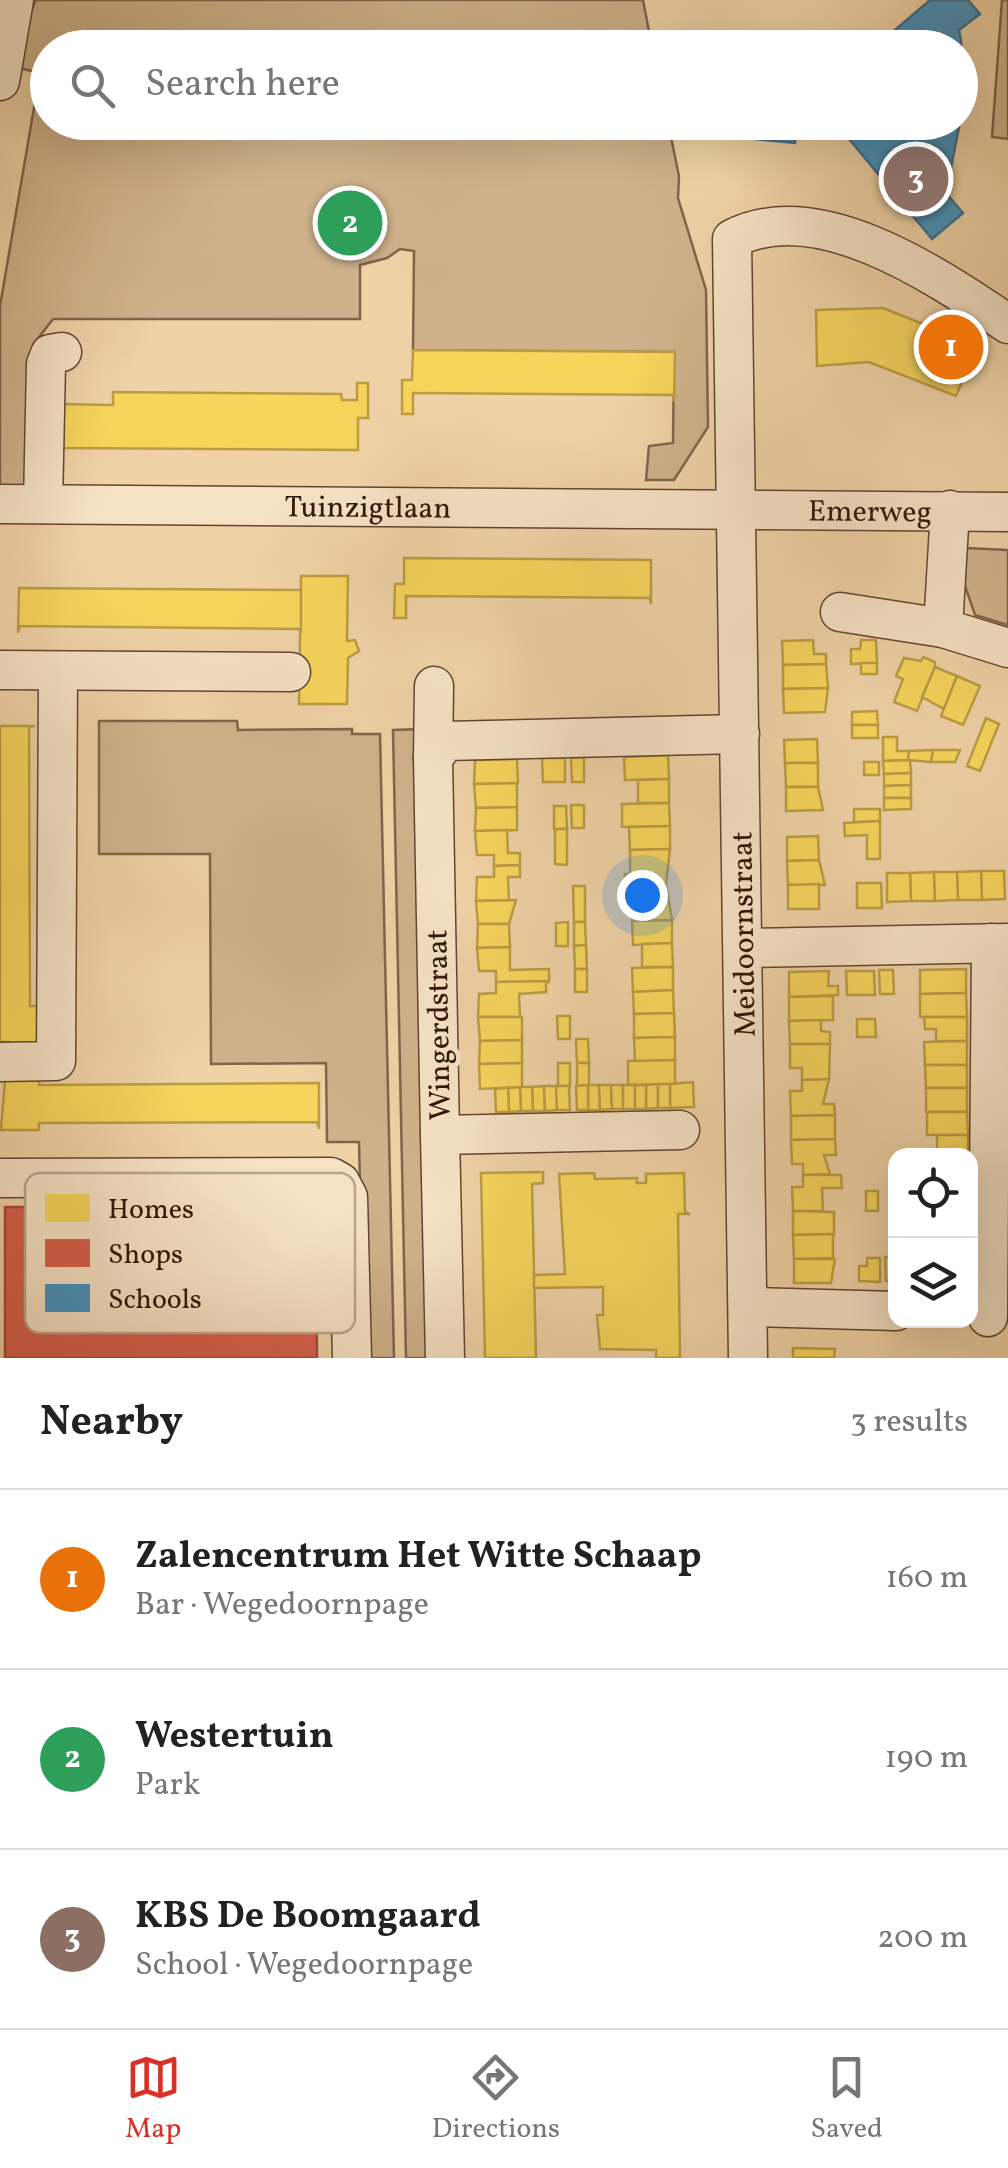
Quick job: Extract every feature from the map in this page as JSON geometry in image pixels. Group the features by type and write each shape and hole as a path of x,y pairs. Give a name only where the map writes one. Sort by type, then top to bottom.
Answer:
{"street":[{"path":"0,81 14,0"},
{"name":"Meidoornstraat","path":"748,1358 732,239 752,229 826,230 874,243 1008,324"},
{"path":"44,504 46,364 50,354 62,352"},
{"name":"Tuinzigtlaan","path":"0,504 460,493 734,510"},
{"name":"Emerweg","path":"734,510 1008,512"},
{"path":"943,628 950,510"},
{"path":"840,612 943,628 1008,648"},
{"path":"0,670 290,672"},
{"path":"0,1062 56,1061 58,670"},
{"name":"Wingerdstraat","path":"434,686 440,749 440,1135 680,1130"},
{"path":"440,749 740,734"},
{"path":"743,948 1000,943 989,1317"},
{"path":"440,1135 444,1358"},
{"path":"0,1178 25,1178"},
{"path":"749,1307 888,1311"},
{"path":"351,1333 352,1358"}],"shaded area":[{"path":"36,0 643,0 649,30 30,30 30,71 15,67 20,34"},
{"path":"1002,0 1008,0 1008,139 992,137"},
{"path":"30,131 30,140 672,140 679,176 678,198 706,290 708,427 674,480 646,480 649,446 673,443 674,352 413,350 414,251 400,249 387,258 360,265 360,319 53,319 36,341 29,487 0,487 0,306"},
{"path":"966,548 1008,550 1008,625 975,615 963,580"},
{"path":"99,721 237,721 238,730 352,729 352,734 380,734 394,1358 364,1358 359,1142 327,1142 326,1063 211,1064 210,854 99,854"},
{"path":"421,729 435,1358 406,1358 393,730"}],"building: Homes":[{"path":"883,308 945,333 960,327 981,335 956,396 869,362 817,366 816,310"},
{"path":"413,350 675,352 674,402 673,395 413,393 413,414 402,414 402,380 412,380"},
{"path":"357,383 368,383 368,418 358,418 358,450 61,448 62,404 113,405 113,392 341,394 342,400 357,400"},
{"path":"404,558 651,560 651,604 650,598 406,596 406,618 394,618 395,584 404,584"},
{"path":"301,576 348,576 347,641 355,640 359,651 348,658 347,704 299,704"},
{"path":"19,588 301,590 301,633 299,629 20,626 18,633"},
{"path":"813,640 814,654 826,654 826,664 783,665 782,641"},
{"path":"861,640 876,640 877,663 851,664 851,649 860,649"},
{"path":"923,657 935,662 935,667 917,711 894,702 903,679 896,676 904,658 921,661"},
{"path":"861,663 877,663 877,674 861,674"},
{"path":"826,664 828,688 783,689 783,665"},
{"path":"935,667 957,676 944,709 922,697"},
{"path":"957,676 980,686 963,725 941,716"},
{"path":"828,688 825,712 784,713 783,689"},
{"path":"877,711 878,725 852,725 852,712"},
{"path":"986,718 999,724 980,771 967,766"},
{"path":"852,725 878,725 878,738 852,738"},
{"path":"0,726 35,726 29,727 30,1006 53,1006 54,1046 9,1046 9,1042 0,1042"},
{"path":"883,737 897,737 897,751 909,751 908,760 883,761"},
{"path":"817,739 818,763 785,763 784,740"},
{"path":"933,750 960,750 955,762 931,762"},
{"path":"933,750 931,762 908,760 909,751"},
{"path":"668,755 669,779 625,780 624,757"},
{"path":"584,757 584,782 572,782 571,758"},
{"path":"542,758 565,758 565,782 543,782"},
{"path":"517,759 518,783 474,784 475,760"},
{"path":"910,760 911,773 884,774 883,761"},
{"path":"864,762 879,762 879,775 864,775"},
{"path":"785,763 818,763 818,787 786,787"},
{"path":"911,773 911,785 884,786 884,774"},
{"path":"669,779 669,803 638,803 638,780"},
{"path":"517,783 517,807 476,808 474,784"},
{"path":"911,785 911,798 884,798 884,786"},
{"path":"786,787 818,787 823,810 786,811"},
{"path":"884,798 911,798 911,809 884,810"},
{"path":"669,803 670,826 622,827 622,804"},
{"path":"571,805 584,805 584,828 572,828"},
{"path":"554,806 566,806 567,829 554,829"},
{"path":"517,807 517,830 475,831 476,808"},
{"path":"854,809 880,809 880,821 854,822"},
{"path":"880,821 880,859 867,859 867,835 845,836 844,823"},
{"path":"670,826 670,849 630,850 629,827"},
{"path":"555,829 567,829 567,865 555,864"},
{"path":"507,830 508,853 520,853 520,865 494,866 494,855 477,855 475,831"},
{"path":"818,836 819,860 787,861 787,837"},
{"path":"670,849 666,884 625,887 625,874 630,874 630,850"},
{"path":"819,860 825,885 788,885 787,861"},
{"path":"520,865 520,877 508,877 509,900 476,901 477,877 494,877 494,866"},
{"path":"981,871 1004,871 1005,899 982,900"},
{"path":"981,871 982,900 958,900 957,872"},
{"path":"934,872 935,901 911,901 910,873"},
{"path":"934,872 957,872 958,900 935,901"},
{"path":"887,873 910,873 911,901 887,902"},
{"path":"857,883 881,883 882,908 857,908"},
{"path":"666,884 672,920 632,921 632,906 641,906 640,898 633,898 632,885"},
{"path":"819,884 819,909 788,909 788,885"},
{"path":"573,886 585,886 585,922 574,922"},
{"path":"516,900 509,924 478,924 476,901"},
{"path":"672,920 672,943 633,945 632,921"},
{"path":"568,922 568,946 556,946 556,923"},
{"path":"574,922 585,922 586,945 574,946"},
{"path":"478,924 509,924 510,947 477,948"},
{"path":"672,943 673,967 642,967 642,944"},
{"path":"586,945 587,969 575,969 574,946"},
{"path":"510,947 510,970 549,969 549,982 496,982 496,971 479,971 477,948"},
{"path":"673,967 673,990 633,992 632,968"},
{"path":"575,969 587,969 587,992 575,992"},
{"path":"966,969 966,993 920,994 920,970"},
{"path":"879,970 893,970 894,994 880,994"},
{"path":"829,971 828,986 838,986 838,995 789,997 789,972"},
{"path":"846,971 874,971 875,995 847,995"},
{"path":"546,981 546,992 519,994 520,1017 478,1017 479,994 496,993 496,982"},
{"path":"673,990 674,1013 634,1014 633,992"},
{"path":"966,993 967,1017 920,1017 920,994"},
{"path":"833,996 833,1020 789,1021 789,997"},
{"path":"674,1013 675,1037 634,1038 634,1014"},
{"path":"557,1016 570,1016 570,1039 558,1039"},
{"path":"478,1017 522,1017 522,1040 480,1041"},
{"path":"924,1017 967,1017 967,1041 936,1041 936,1029 925,1029"},
{"path":"857,1019 875,1019 876,1037 857,1037"},
{"path":"821,1020 821,1031 830,1032 830,1044 790,1044 789,1021"},
{"path":"675,1037 675,1060 635,1062 634,1038"},
{"path":"576,1039 588,1039 589,1063 577,1063"},
{"path":"522,1040 522,1063 479,1064 480,1041"},
{"path":"967,1041 967,1065 925,1065 924,1042"},
{"path":"790,1044 830,1044 829,1079 802,1080 802,1068 790,1068"},
{"path":"675,1060 675,1084 628,1085 628,1061"},
{"path":"522,1063 522,1087 480,1089 479,1064"},
{"path":"558,1063 570,1063 570,1086 558,1086"},
{"path":"577,1063 589,1063 589,1085 577,1086"},
{"path":"925,1065 967,1065 967,1088 926,1088"},
{"path":"829,1079 823,1104 834,1104 835,1115 791,1116 790,1091 802,1091 802,1080"},
{"path":"5,1080 39,1080 39,1085 319,1083 319,1129 317,1122 39,1123 39,1130 1,1130"},
{"path":"693,1082 694,1107 670,1108 670,1084"},
{"path":"658,1084 658,1108 646,1109 646,1085"},
{"path":"658,1084 670,1084 670,1108 658,1108"},
{"path":"588,1085 599,1085 600,1110 588,1110"},
{"path":"588,1085 588,1110 577,1110 576,1086"},
{"path":"599,1085 611,1085 612,1109 600,1110"},
{"path":"611,1085 623,1085 623,1109 612,1109"},
{"path":"623,1085 635,1085 635,1109 623,1109"},
{"path":"635,1085 646,1085 646,1109 635,1109"},
{"path":"544,1086 545,1111 533,1111 532,1087"},
{"path":"544,1086 556,1086 557,1110 545,1111"},
{"path":"556,1086 569,1086 570,1110 557,1110"},
{"path":"520,1087 532,1087 533,1111 521,1111"},
{"path":"520,1087 521,1111 509,1112 508,1088"},
{"path":"508,1088 509,1112 496,1112 495,1089"},
{"path":"926,1088 967,1088 967,1112 926,1112"},
{"path":"927,1112 967,1112 968,1135 927,1135"},
{"path":"835,1115 835,1139 791,1140 791,1116"},
{"path":"937,1135 968,1135 968,1148 937,1148"},
{"path":"835,1139 836,1155 824,1155 830,1174 803,1175 803,1164 792,1164 791,1140"},
{"path":"543,1172 543,1183 532,1184 536,1358 485,1358 481,1173"},
{"path":"594,1173 595,1179 637,1178 637,1183 646,1183 646,1174 684,1173 685,1212 690,1214 678,1214 680,1358 656,1358 656,1350 600,1349 597,1315 603,1315 603,1287 534,1288 534,1275 565,1274 559,1174"},
{"path":"803,1175 841,1175 842,1188 822,1188 823,1211 793,1211 792,1187 803,1187"},
{"path":"866,1191 878,1191 878,1211 866,1211"},
{"path":"793,1211 834,1212 834,1235 793,1235"},
{"path":"833,1234 833,1258 794,1259 793,1235"},
{"path":"867,1258 880,1258 880,1282 859,1281 859,1266 867,1266"},
{"path":"794,1259 835,1259 831,1283 794,1283"},
{"path":"793,1348 835,1349 834,1358 793,1358"}],"building: Shops":[{"path":"5,1207 25,1207 25,1333 317,1333 317,1358 5,1358"}],"building: Schools":[{"path":"930,0 968,0 980,14 959,30 895,30"},
{"path":"850,140 956,140 946,193 963,213 932,239"}],"place":[{"name":"KBS De Boomgaard","path":"916,179"},
{"name":"Westertuin","path":"350,223"},
{"name":"Zalencentrum Het Witte Schaap","path":"951,347"}]}
